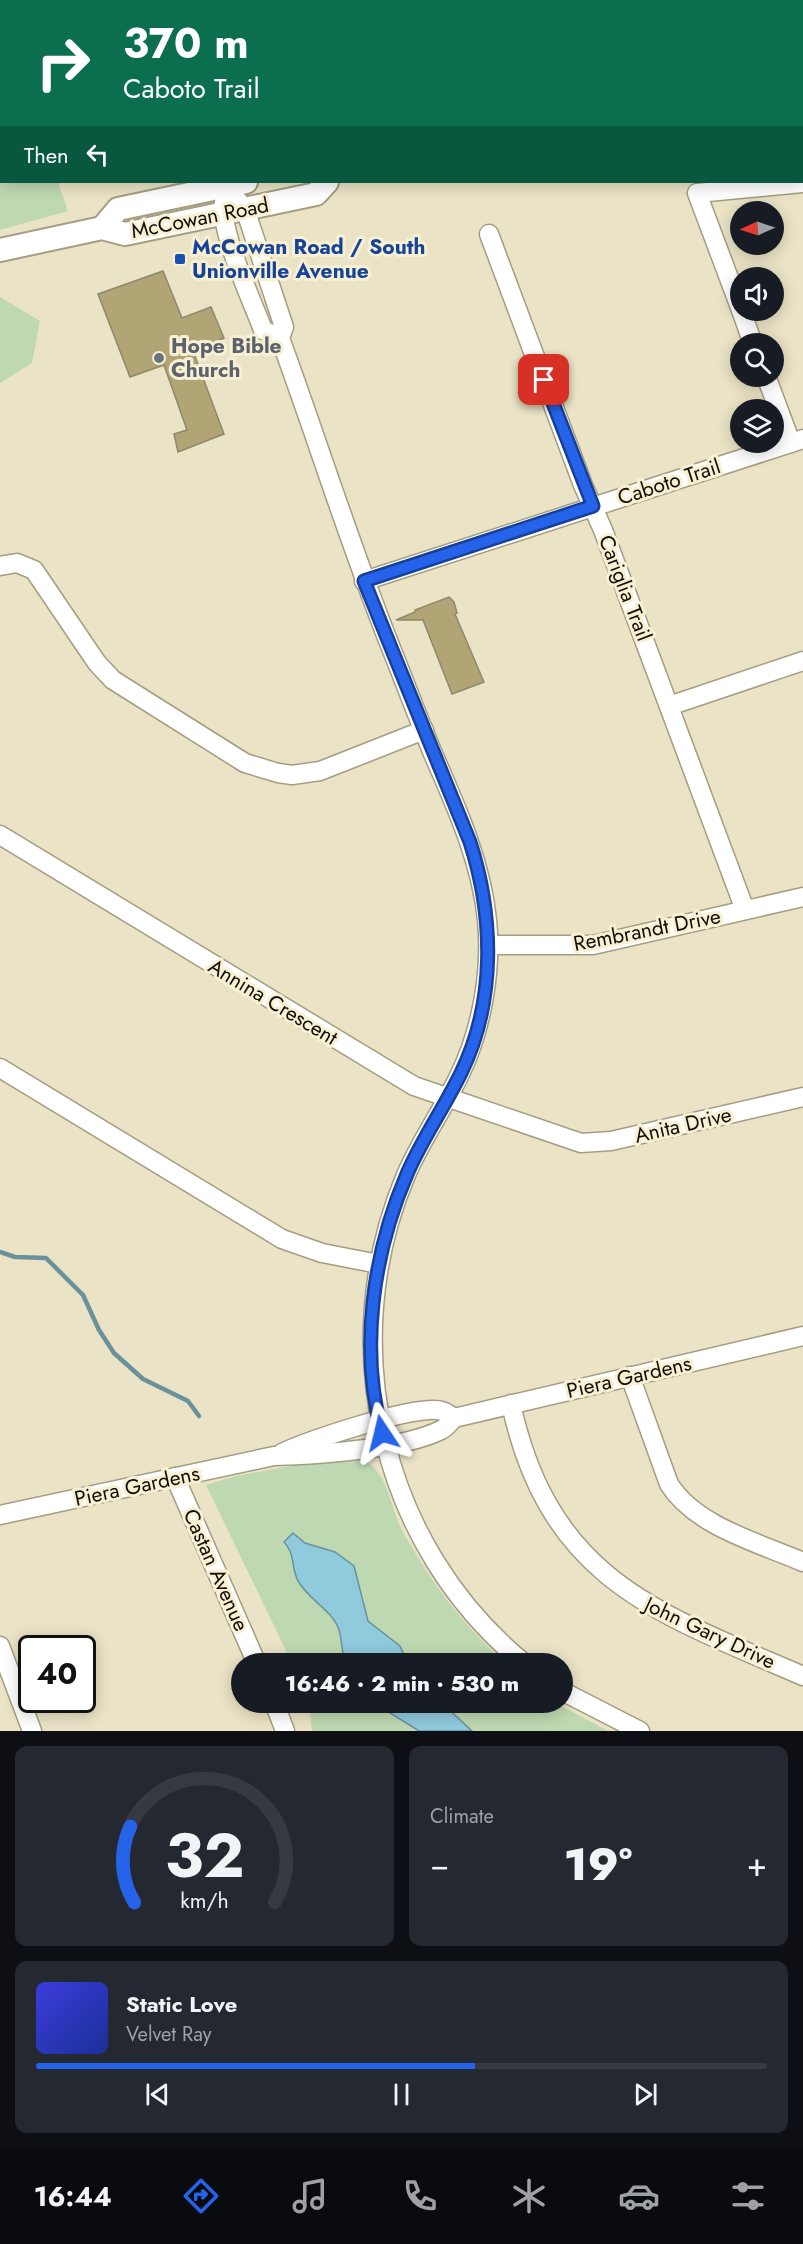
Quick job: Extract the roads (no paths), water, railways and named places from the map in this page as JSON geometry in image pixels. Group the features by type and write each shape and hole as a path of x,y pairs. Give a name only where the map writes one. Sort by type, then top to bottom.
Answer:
{"main road":[{"name":"McCowan Road","path":"0,250 102,228 125,234 316,194 326,183"},
{"name":"McCowan Road","path":"102,228 118,209 236,184"}],"street":[{"path":"730,281 697,194 803,183"},
{"path":"236,184 284,327 280,338 364,581 476,862 482,885 489,945 476,1028 464,1067 408,1172 391,1217 379,1264 372,1336 379,1421 408,1511 432,1557 472,1612 514,1653"},
{"path":"236,184 222,214 263,330 280,338"},
{"name":"Cariglia Trail","path":"489,234 745,910"},
{"path":"771,387 797,441"},
{"name":"Caboto Trail","path":"364,581 797,441"},
{"path":"0,566 17,563 34,570 108,675 245,763 278,773 306,774 424,730"},
{"path":"669,706 803,661"},
{"name":"Annina Crescent","path":"0,835 346,1047 414,1086 562,1137"},
{"name":"Rembrandt Drive","path":"489,945 581,946 803,897"},
{"path":"0,1068 282,1239 322,1253 379,1264"},
{"name":"Anita Drive","path":"562,1137 581,1143 611,1141 803,1097"},
{"name":"Piera Gardens","path":"0,1515 274,1456 317,1455 419,1439 444,1429 454,1418 803,1336"},
{"path":"630,1376 669,1484 676,1497 701,1517 803,1562"},
{"name":"John Gary Drive","path":"511,1404 519,1439 535,1481 554,1517 598,1568 632,1596 663,1615 803,1676"},
{"name":"Piera Gardens","path":"274,1456 315,1438 379,1421 441,1410 454,1418"},
{"name":"Castan Avenue","path":"175,1477 252,1653"},
{"path":"0,1646 32,1731"},
{"path":"573,1697 640,1731"},
{"path":"278,1713 285,1731"}],"water":[{"path":"293,1533 305,1543 335,1552 354,1566 368,1621 400,1646 403,1653 343,1653 340,1632 335,1621 298,1581 290,1551 284,1542"},
{"path":"390,1713 453,1713 472,1731 419,1731"}],"waterway":[{"path":"0,1252 15,1257 46,1258 83,1295 99,1330 114,1353 143,1379 188,1401 199,1416"}],"place":[{"name":"McCowan Road / South Unionville Avenue","path":"180,259"},
{"name":"Hope Bible Church","path":"159,358"}]}
